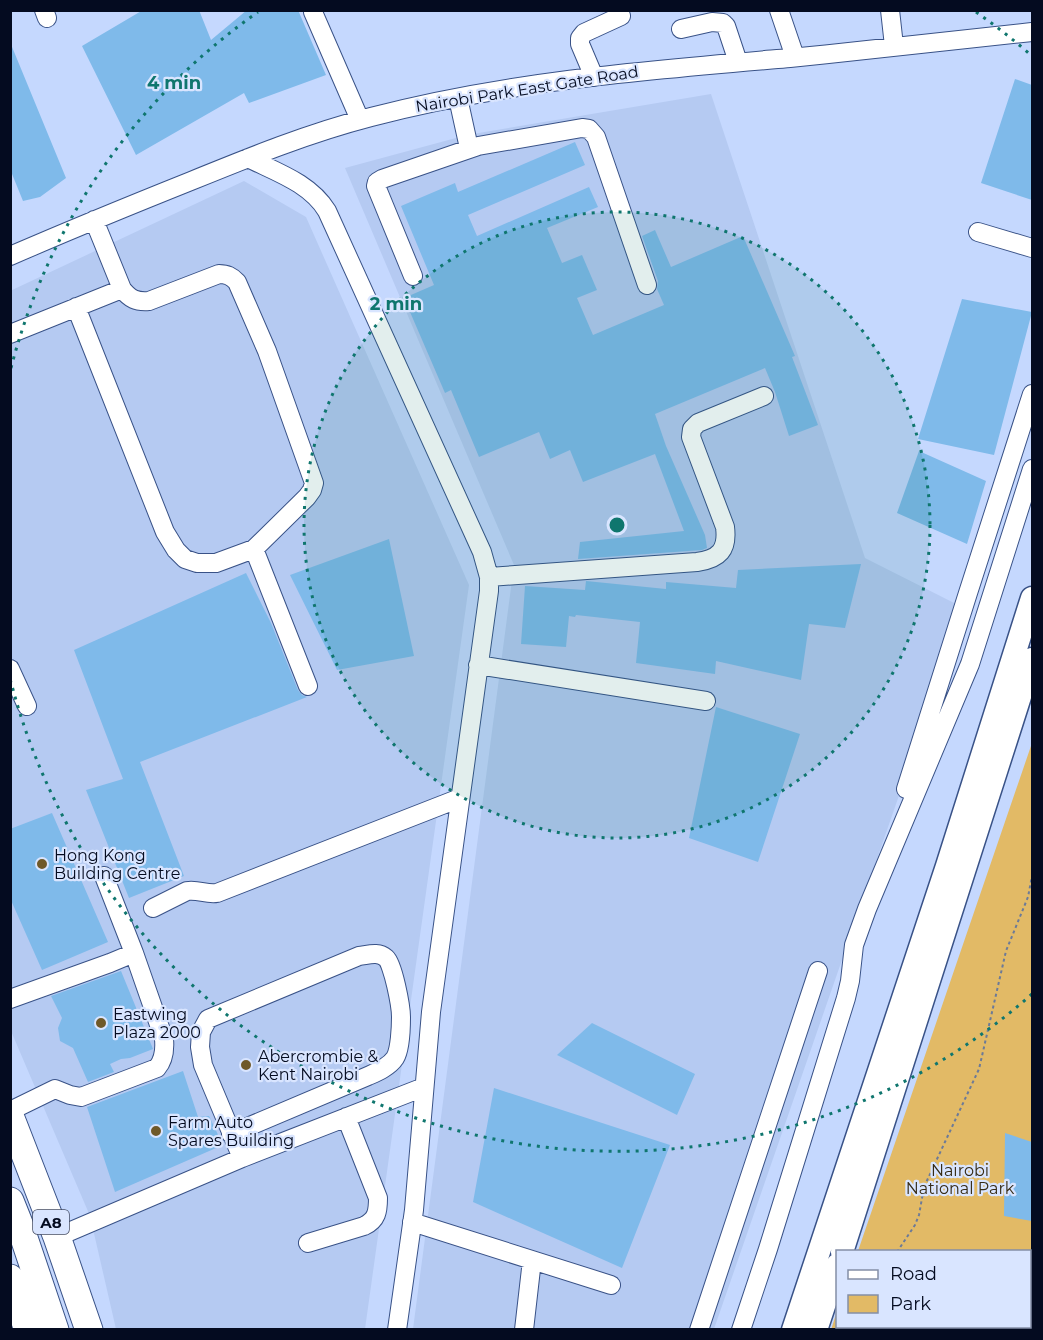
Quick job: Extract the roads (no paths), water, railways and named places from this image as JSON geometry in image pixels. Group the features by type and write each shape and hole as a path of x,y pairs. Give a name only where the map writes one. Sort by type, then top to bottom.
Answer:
{"highway":[{"name":"A8","path":"10,1116 57,1237 89,1329"},
{"path":"10,1201 55,1329"},
{"path":"10,1278 28,1329"}],"main road":[{"path":"793,1329 947,866 1032,598"},
{"path":"842,1250 1032,659"},
{"path":"816,1329 836,1267"}],"street":[{"path":"779,10 795,57"},
{"path":"890,10 894,46"},
{"path":"313,12 360,120"},
{"path":"594,77 580,44 580,38 584,33 621,16"},
{"path":"681,29 712,22 723,23 738,62"},
{"name":"Nairobi Park East Gate Road","path":"10,256 94,220 309,135 360,120 458,98 641,71 1032,32"},
{"path":"458,98 470,148"},
{"path":"413,276 376,186 377,182 470,148 582,128 589,129 596,137 647,285"},
{"path":"248,158 300,184 315,195 327,212 482,552 489,577 489,591 431,1012 412,1222 397,1329"},
{"path":"76,307 165,532 176,550 185,559 197,563 216,563 254,549 307,497 314,483 267,351 237,282 226,274 219,274 149,301 138,302 127,296 122,289 94,220"},
{"path":"978,232 1032,248"},
{"path":"10,334 122,289"},
{"path":"900,831 901,804 1032,394"},
{"path":"489,577 697,562 707,561 717,555 723,549 727,539 725,527 691,437 692,429 698,423 764,396"},
{"path":"741,1329 846,998 854,945 970,664 1032,469"},
{"path":"254,549 308,686"},
{"path":"478,665 706,701"},
{"path":"10,669 27,706"},
{"path":"153,909 187,891 217,893 460,798"},
{"path":"10,1111 55,1089 81,1097 157,1068 160,1064 164,1039 104,876"},
{"path":"10,999 134,953"},
{"path":"231,1134 368,1076 395,1058 399,1044 401,1015 396,984 389,961 385,957 378,954 359,956 208,1018 201,1032 200,1047 203,1065 231,1134 242,1158"},
{"path":"699,1329 818,970"},
{"path":"57,1237 242,1158 424,1087"},
{"path":"308,1243 364,1226 372,1222 376,1216 378,1198 346,1117"},
{"path":"412,1222 611,1285"},
{"path":"524,1329 532,1260"}],"place":[{"name":"Hong Kong Building Centre","path":"42,864"},
{"name":"Eastwing Plaza 2000","path":"101,1023"},
{"name":"Abercrombie & Kent Nairobi","path":"246,1065"},
{"name":"Farm Auto Spares Building","path":"156,1131"}],"park label":[{"name":"Nairobi National Park","path":"960,1179"}]}
